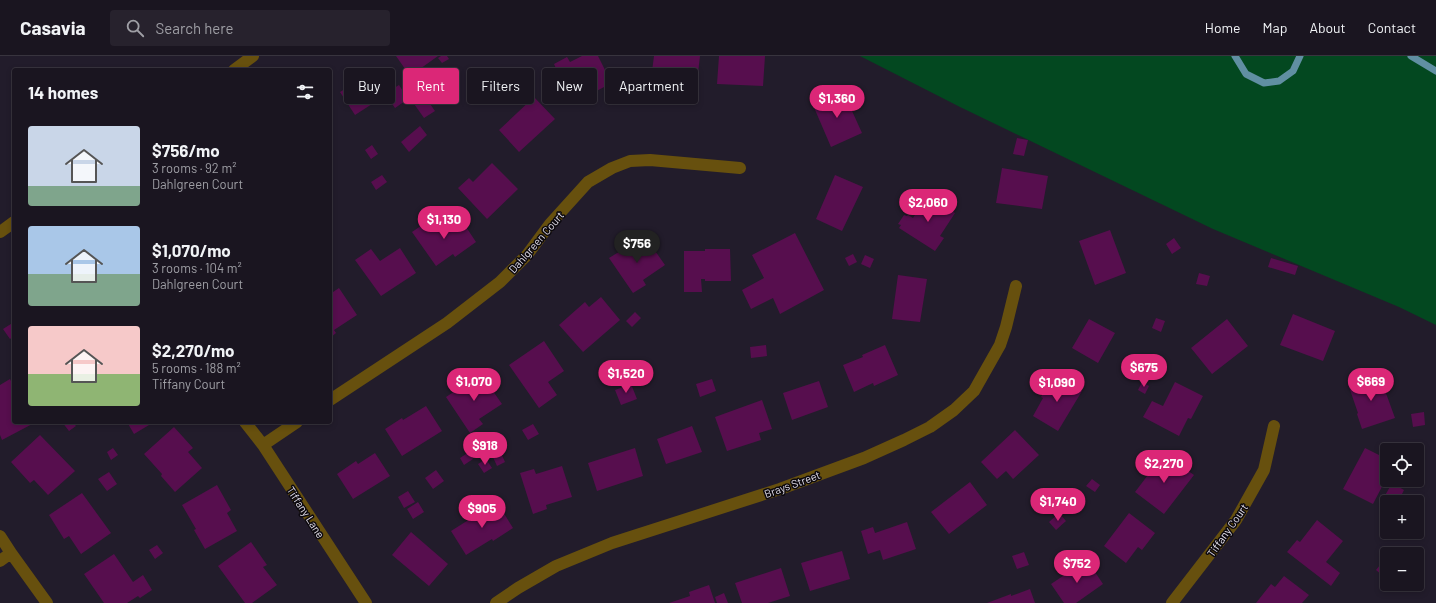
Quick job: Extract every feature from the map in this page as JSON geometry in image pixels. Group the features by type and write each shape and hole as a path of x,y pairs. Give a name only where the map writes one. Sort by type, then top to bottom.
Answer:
{"street":[{"path":"237,68 253,56"},
{"name":"Dahlgreen Court","path":"332,399 446,323 500,282 527,255 550,224 588,182 612,168 630,161 650,160 740,168"},
{"path":"0,232 12,223"},
{"name":"Brays Street","path":"496,603 518,588 556,566 612,542 780,490 864,458 930,427 954,410 974,391 1000,345 1016,286"},
{"name":"Tiffany Lane","path":"247,424 263,445 366,603"},
{"path":"263,445 294,424"},
{"name":"Tiffany Court","path":"1172,603 1236,520 1264,470 1274,426"},
{"path":"0,536 47,603"},
{"path":"0,561 11,553"}],"green space":[{"path":"860,56 1436,56 1436,325 1399,307 1213,229 960,107"}],"building":[{"path":"396,56 438,56 421,68 404,68"},
{"path":"441,56 447,56 449,59 442,63 438,58"},
{"path":"582,56 598,56 605,70 605,87 597,91 597,68 556,68 554,64 567,57 570,62"},
{"path":"654,56 700,56 698,73 698,68 652,68"},
{"path":"719,56 765,56 763,86 717,84"},
{"path":"399,85 403,91 403,102 395,108 392,104 395,104 395,87"},
{"path":"344,90 344,98 340,92"},
{"path":"843,91 862,133 831,147 813,105"},
{"path":"534,97 555,119 519,152 499,130 527,104 534,104"},
{"path":"348,104 372,104 355,115"},
{"path":"414,104 430,104 435,111 424,118"},
{"path":"420,126 427,135 409,152 401,142"},
{"path":"1017,138 1028,140 1024,156 1013,154"},
{"path":"372,145 378,154 371,159 365,150"},
{"path":"492,163 518,189 487,219 458,188 469,178 473,182"},
{"path":"1002,168 1048,176 1042,209 996,203"},
{"path":"382,175 387,182 376,190 371,182"},
{"path":"835,175 863,187 842,231 816,219"},
{"path":"928,195 955,213 940,236 944,238 935,251 899,228 901,225 898,224 904,215 908,215 913,218"},
{"path":"458,215 476,242 455,257 453,254 436,266 412,232 428,221 435,230"},
{"path":"1110,230 1126,273 1095,285 1079,241"},
{"path":"795,233 824,290 780,314 773,298 751,309 742,290 764,278 752,255"},
{"path":"646,238 665,265 643,280 646,285 633,293 609,258 622,250 624,253"},
{"path":"1174,238 1181,248 1172,254 1166,244"},
{"path":"400,248 416,273 381,296 355,260 371,249 380,261"},
{"path":"705,249 730,249 731,281 705,281 705,279 701,279 702,292 684,292 684,251 705,251"},
{"path":"853,254 857,262 849,266 845,258"},
{"path":"865,255 874,259 870,268 861,264"},
{"path":"1271,258 1298,266 1295,275 1268,267"},
{"path":"1199,273 1210,276 1207,286 1196,284"},
{"path":"898,275 927,279 920,322 892,319"},
{"path":"339,288 357,315 334,330 336,333 332,336 332,293"},
{"path":"601,297 620,320 583,352 559,325 585,302 589,307"},
{"path":"635,312 641,318 632,327 626,321"},
{"path":"1293,314 1335,331 1323,361 1280,345"},
{"path":"1156,318 1165,321 1161,332 1152,328"},
{"path":"1089,319 1115,333 1098,363 1072,348"},
{"path":"1227,319 1248,346 1212,374 1191,348"},
{"path":"12,323 12,338 10,339 3,329"},
{"path":"544,341 564,371 548,382 557,395 539,408 509,365"},
{"path":"766,345 767,356 751,358 750,347"},
{"path":"885,345 898,375 874,386 873,383 854,392 843,365 863,357 862,355"},
{"path":"481,374 502,404 479,419 483,424 470,433 446,397"},
{"path":"1379,374 1395,418 1362,429 1348,384"},
{"path":"1054,375 1082,391 1058,431 1033,416 1043,398 1041,397"},
{"path":"10,379 12,383 12,424 32,424 2,440 0,435 0,385"},
{"path":"712,379 716,391 700,397 696,384"},
{"path":"819,381 828,407 792,420 783,393"},
{"path":"1142,382 1149,386 1145,394 1138,390"},
{"path":"1175,382 1203,396 1191,419 1188,418 1179,436 1143,417 1152,401 1163,406"},
{"path":"631,384 637,399 621,405 615,390"},
{"path":"762,400 772,429 759,433 761,440 727,451 715,417"},
{"path":"426,406 442,431 402,456 385,429 402,418 403,420"},
{"path":"1424,412 1425,425 1413,427 1411,414"},
{"path":"64,424 74,424 76,426 69,431"},
{"path":"128,424 151,424 134,434"},
{"path":"533,424 539,434 528,440 522,430"},
{"path":"692,426 702,452 666,464 657,439"},
{"path":"174,427 193,448 188,452 202,468 175,492 161,476 162,474 144,454"},
{"path":"1015,430 1039,455 1013,479 1006,471 997,479 981,462"},
{"path":"40,435 75,471 48,495 34,480 30,483 11,462"},
{"path":"113,448 118,455 111,460 107,452"},
{"path":"635,448 643,476 597,491 588,463"},
{"path":"1365,448 1380,456 1380,487 1382,487 1373,504 1343,489"},
{"path":"500,451 505,462 497,466 492,455"},
{"path":"469,452 473,459 464,465 460,458"},
{"path":"375,453 390,476 353,499 337,474 356,461 358,464"},
{"path":"1164,454 1194,475 1164,514 1135,492"},
{"path":"486,459 492,468 484,473 478,464"},
{"path":"562,466 572,497 546,505 547,509 533,514 520,473 534,469 536,474"},
{"path":"436,470 444,481 433,489 425,478"},
{"path":"109,472 117,484 107,491 98,479"},
{"path":"1092,479 1100,485 1095,492 1086,486"},
{"path":"970,482 987,505 949,534 931,512"},
{"path":"217,485 231,510 227,513 237,531 205,549 194,530 196,529 182,505"},
{"path":"1390,487 1399,487 1404,490 1402,495 1385,495"},
{"path":"408,491 415,502 404,508 398,497"},
{"path":"82,493 111,533 81,554 69,536 64,539 49,515"},
{"path":"418,502 424,512 413,519 407,509"},
{"path":"497,502 513,528 493,541 492,539 466,555 451,531"},
{"path":"1059,513 1066,521 1056,530 1049,522"},
{"path":"1129,513 1155,533 1142,550 1138,547 1126,563 1104,546"},
{"path":"1317,520 1343,541 1326,562 1340,573 1331,586 1287,552 1297,540 1300,542"},
{"path":"907,522 916,549 883,560 880,550 868,554 861,531 873,527 875,533"},
{"path":"411,532 448,564 429,586 392,555"},
{"path":"251,542 267,565 263,567 277,585 252,603 245,603 218,566"},
{"path":"157,545 163,553 155,559 149,550"},
{"path":"842,551 850,579 810,591 801,563"},
{"path":"1024,552 1029,565 1017,569 1012,556"},
{"path":"114,554 133,582 143,575 152,590 140,598 138,596 127,603 104,603 84,574"},
{"path":"1087,560 1103,584 1076,603 1064,603 1051,584"},
{"path":"1380,565 1380,573 1376,570"},
{"path":"781,568 790,596 768,603 742,603 735,583"},
{"path":"1284,576 1309,595 1302,603 1256,603 1271,584 1275,587"},
{"path":"709,585 715,603 669,603 690,596 689,592"},
{"path":"1030,589 1035,603 987,603 1011,594 1011,596"},
{"path":"724,593 728,603 717,603 715,597"}],"waterway":[{"path":"1235,56 1246,74 1264,83 1279,81 1293,71 1300,56"},
{"path":"1411,56 1436,71"}]}
